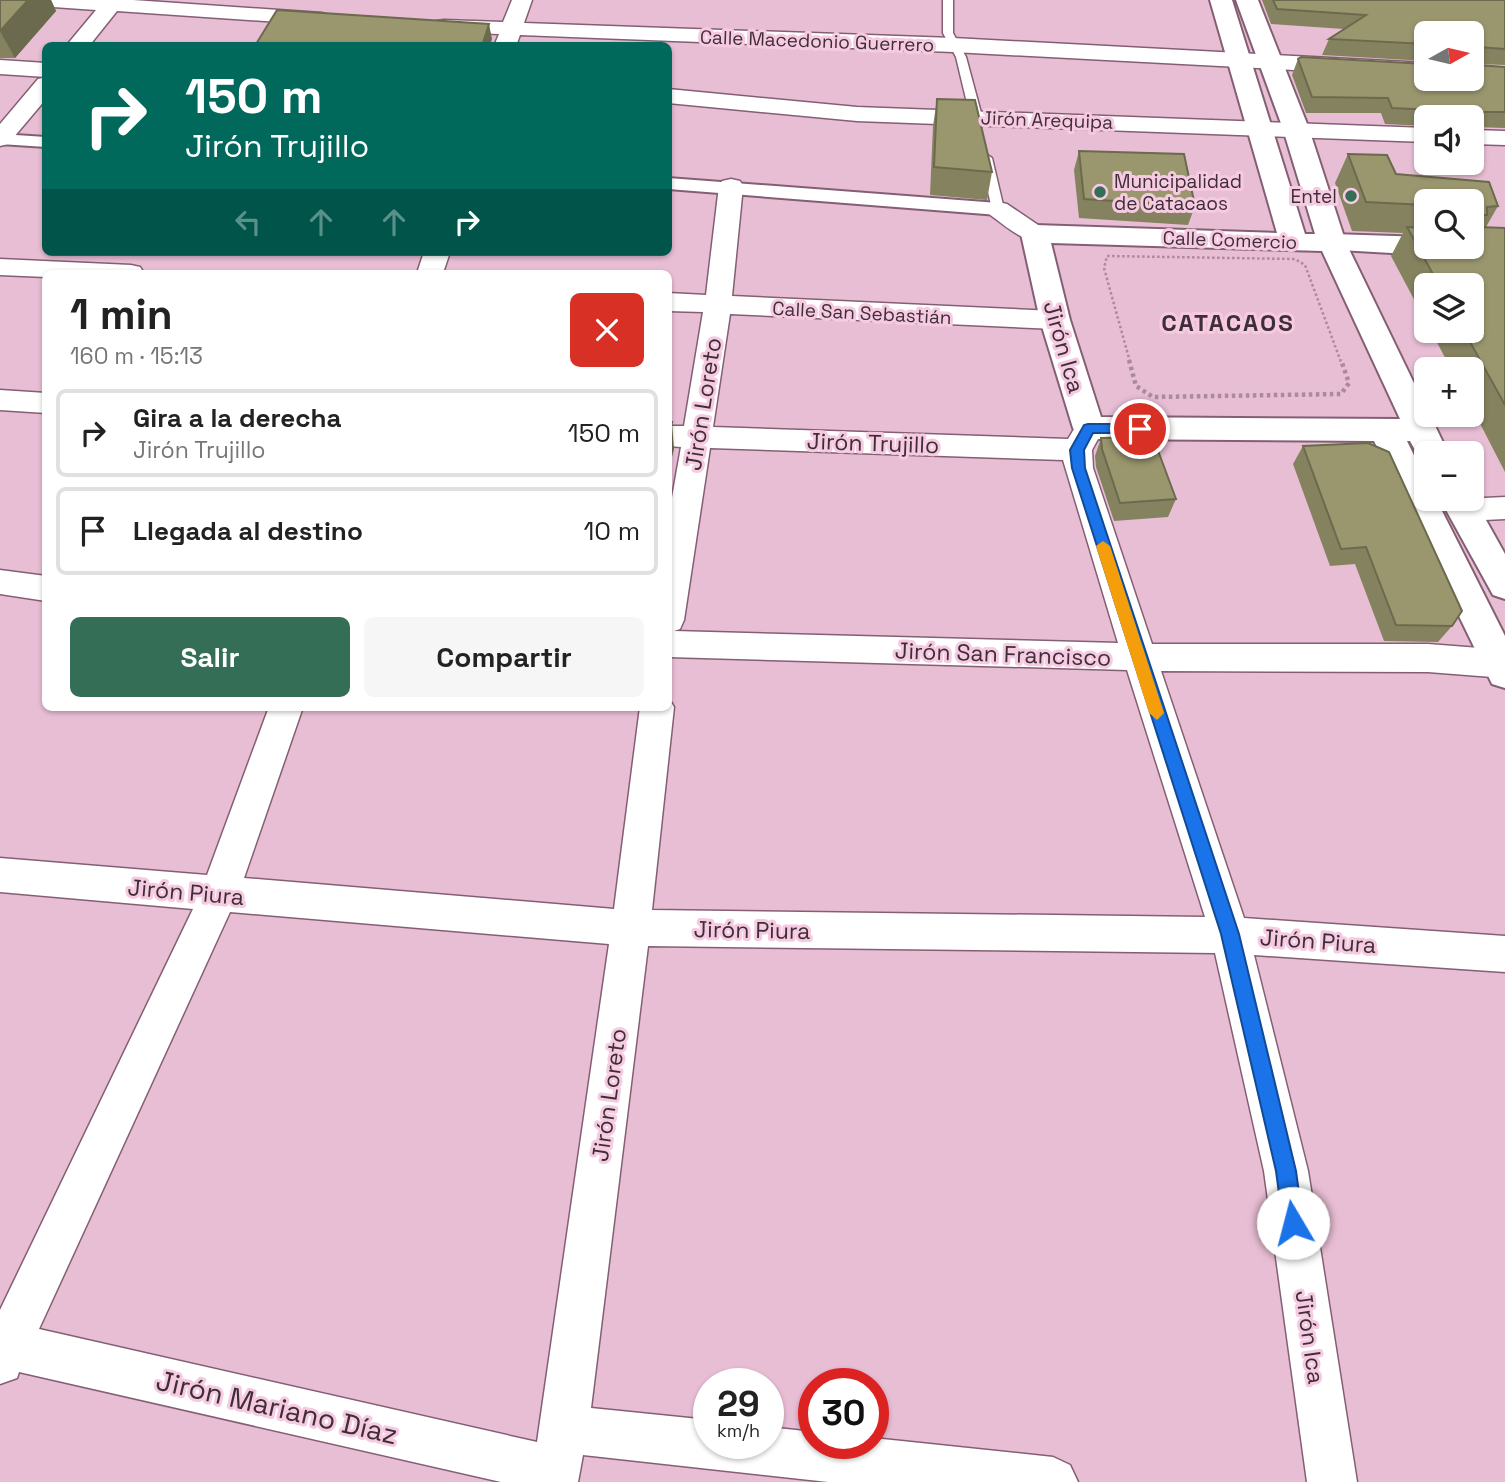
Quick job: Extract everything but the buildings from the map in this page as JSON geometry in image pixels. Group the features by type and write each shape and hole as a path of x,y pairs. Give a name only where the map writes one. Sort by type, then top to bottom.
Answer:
{"main road":[{"path":"1221,0 1237,61 1294,242"},
{"path":"1247,0 1296,129 1332,243 1426,441"},
{"name":"Calle Comercio","path":"1035,234 1414,246"},
{"name":"Jirón Ica","path":"1035,234 1083,439"},
{"path":"1385,430 1504,667"},
{"name":"Jirón Trujillo","path":"1083,439 1385,430 1423,441"},
{"path":"1464,511 1505,585"}],"street":[{"path":"39,0 345,20"},
{"path":"508,38 522,0"},
{"path":"80,42 113,3"},
{"name":"Calle Macedonio Guerrero","path":"428,25 508,38 953,45 1414,69"},
{"path":"0,67 42,70"},
{"path":"0,139 42,89"},
{"name":"Jirón Arequipa","path":"672,96 978,124 1257,127 1414,134"},
{"path":"1484,137 1505,138"},
{"path":"0,139 42,142"},
{"path":"672,183 998,209 1035,234"},
{"name":"Jirón Loreto","path":"672,596 718,305 731,186"},
{"path":"0,267 66,270"},
{"name":"Calle San Sebastián","path":"672,302 1055,320"},
{"path":"0,400 42,403"},
{"name":"Jirón Trujillo","path":"672,436 1083,439"},
{"name":"Jirón Ica","path":"1083,439 1078,468 1230,934 1286,1171 1332,1482"},
{"path":"1484,506 1505,508"},
{"path":"0,582 42,588"},
{"name":"Jirón San Francisco","path":"672,645 1138,657 1428,658 1504,667"},
{"path":"2,1350 219,895 285,711"},
{"name":"Jirón Loreto","path":"557,1460 631,929 657,711"},
{"name":"Jirón Piura","path":"0,875 631,929 1230,934 1505,954"},
{"name":"Jirón Mariano Díaz","path":"2,1350 557,1460 1054,1482"}],"lane":[{"path":"947,0 948,33 961,57 978,124"},
{"path":"983,144 998,209"}],"path":[{"path":"1107,256 1295,259 1304,265 1349,383 1341,394 1153,397 1136,386 1104,268 1107,256"}],"slow traffic":[{"path":"1103,546 1157,713"}],"place":[{"name":"Municipalidad de Catacaos","path":"1100,192"},
{"name":"Entel","path":"1351,196"}],"district":[{"name":"CATACAOS","path":"1228,322"}],"route":[{"path":"1140,429 1088,428 1077,450 1078,468 1230,934 1286,1171 1293,1223"}]}
